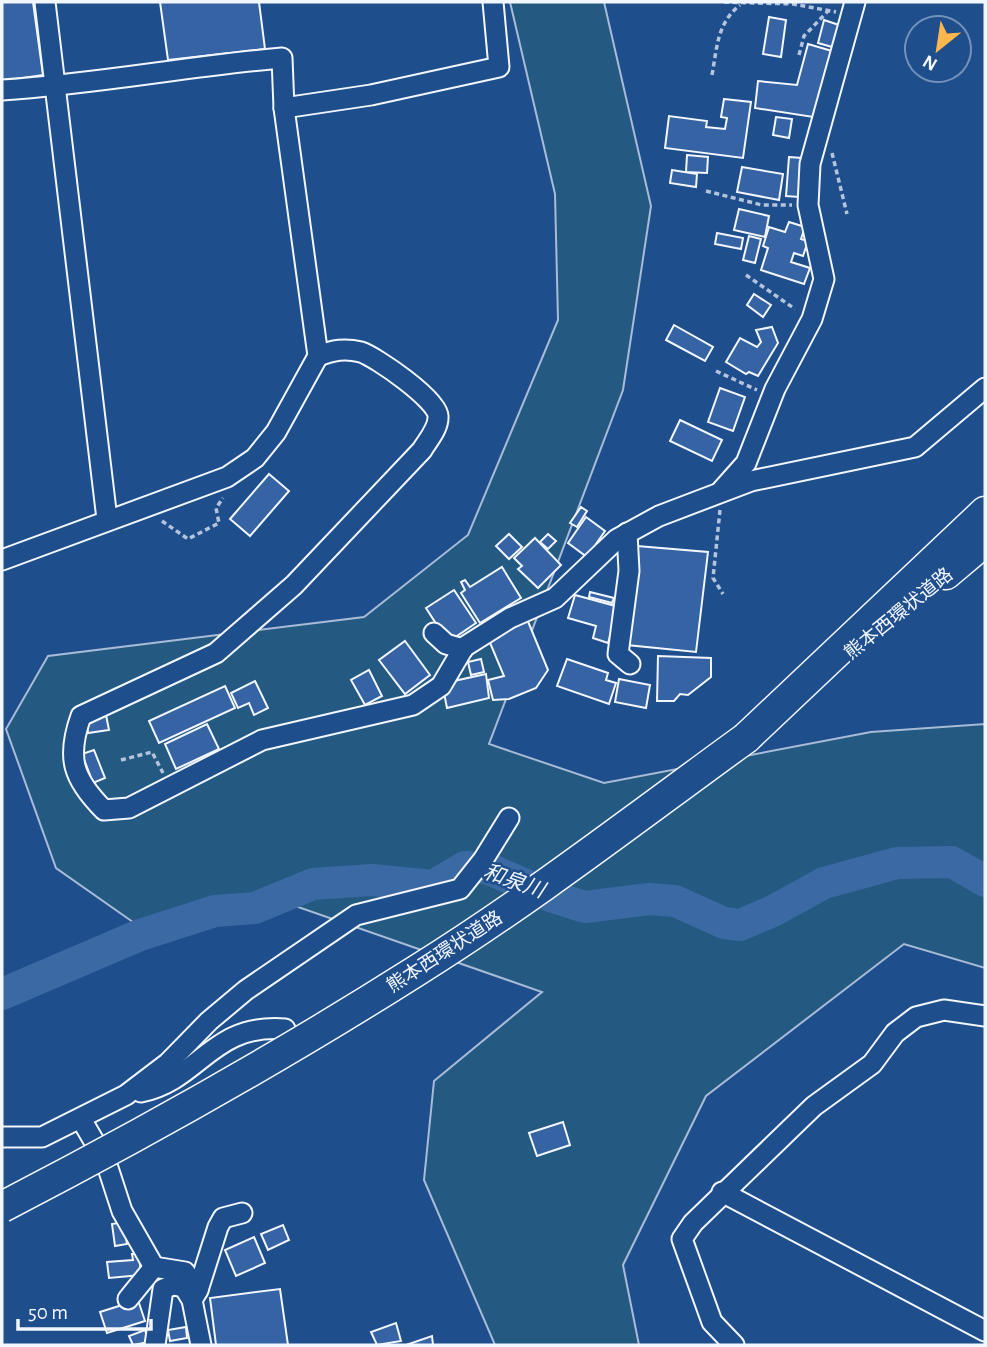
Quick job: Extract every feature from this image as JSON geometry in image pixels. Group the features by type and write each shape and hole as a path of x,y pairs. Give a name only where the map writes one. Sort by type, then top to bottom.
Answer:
{"highway":[{"path":"746,738 985,512"},
{"name":"熊本西環状道路","path":"2,1208 233,1081 418,970 584,856 746,738 985,541"}],"street":[{"path":"46,2 107,519"},
{"path":"284,108 384,92 499,67 493,2"},
{"path":"719,494 746,463 772,396 812,319 824,279 808,205 810,164 853,9"},
{"path":"2,90 56,86 187,66 282,58 284,108 318,356 276,432 255,458 227,477 107,519 2,560"},
{"path":"318,356 335,349 363,352 424,394 437,407 439,419 422,450 294,585 216,653 81,716 71,758 89,794 104,810 129,808 262,740 413,705 441,686 463,649 510,618 555,598 617,538 659,516 751,481 915,447 985,388"},
{"path":"627,533 629,571 618,654 630,664"},
{"path":"434,633 446,644 463,649"},
{"path":"2,1137 42,1137 126,1095 168,1063 246,990 356,915 460,889 483,860 509,818"},
{"path":"734,1345 712,1322 682,1239 722,1192 814,1106 872,1064 895,1033 916,1017 944,1010 985,1016"},
{"path":"126,1095 148,1091 171,1079 239,1032 261,1027 285,1029"},
{"path":"81,1119 95,1143"},
{"path":"108,1168 122,1211 154,1266 185,1272 195,1295 201,1345"},
{"path":"722,1192 985,1331"},
{"path":"195,1295 223,1218 242,1213"},
{"path":"128,1299 154,1266"},
{"path":"155,1345 163,1289 173,1285 184,1287 195,1295"}],"path":[{"path":"724,2 793,4 829,10 853,9"},
{"path":"712,75 719,32 728,15 742,4"},
{"path":"799,55 804,36 829,10"},
{"path":"818,135 831,150 847,214"},
{"path":"706,191 762,205 808,205"},
{"path":"746,275 812,319"},
{"path":"716,371 772,396"},
{"path":"149,506 166,525 188,539 219,523 216,508 244,466"},
{"path":"719,494 720,518 713,578 723,594"},
{"path":"121,760 152,752 171,787"}],"shaded area":[{"path":"510,2 604,2 651,206 623,390 489,744 604,783 871,732 985,724 985,968 904,944 706,1096 623,1265 639,1345 495,1345 424,1180 434,1081 542,992 261,894 140,927 56,868 6,729 48,656 364,617 468,535 558,320 555,194"}],"building":[{"path":"2,2 33,2 43,75 2,81"},
{"path":"160,2 259,2 265,49 168,60"},
{"path":"769,17 786,20 781,57 763,54"},
{"path":"824,20 839,25 832,47 818,43"},
{"path":"808,44 832,51 813,117 755,108 758,81 797,85"},
{"path":"724,99 751,102 743,158 665,148 669,116 707,121 706,127 725,129 727,118 721,117"},
{"path":"776,117 792,119 789,138 773,135"},
{"path":"687,155 708,157 707,173 686,172"},
{"path":"789,157 802,158 799,197 786,196"},
{"path":"742,167 783,174 779,200 737,192"},
{"path":"672,170 697,174 696,187 670,183"},
{"path":"739,209 769,216 765,237 734,230"},
{"path":"789,222 805,227 801,239 808,241 803,256 794,253 791,262 810,268 804,284 761,270 768,248 763,246 769,227 785,232"},
{"path":"717,233 743,238 741,249 715,244"},
{"path":"749,236 761,239 755,263 743,260"},
{"path":"754,294 771,305 763,317 747,305"},
{"path":"674,325 713,347 705,361 666,340"},
{"path":"772,327 778,343 758,376 749,372 746,374 726,362 740,338 757,347 761,342 756,330"},
{"path":"720,388 745,397 733,431 708,422"},
{"path":"680,420 722,440 712,461 670,441"},
{"path":"269,474 289,491 250,536 230,519"},
{"path":"581,507 587,511 577,527 570,523"},
{"path":"586,517 605,531 587,557 568,543"},
{"path":"509,534 522,547 509,559 496,546"},
{"path":"548,534 556,541 548,549 540,542"},
{"path":"535,538 561,565 538,588 518,569 522,566 514,558"},
{"path":"637,546 708,552 696,652 627,645"},
{"path":"502,567 521,598 480,623 461,593 465,590 461,582 465,580 470,587"},
{"path":"454,590 476,623 448,642 426,608"},
{"path":"590,592 614,598 612,603 589,597"},
{"path":"575,595 619,607 608,643 593,638 596,626 568,618"},
{"path":"527,619 548,670 536,688 509,699 493,700 488,680 504,676 488,638"},
{"path":"405,641 430,675 405,694 379,660"},
{"path":"658,656 711,658 711,677 688,695 680,694 674,701 657,701"},
{"path":"481,659 484,672 471,675 468,662"},
{"path":"567,659 608,673 606,680 616,683 609,704 557,686"},
{"path":"369,670 382,696 365,705 351,680"},
{"path":"486,674 489,698 447,708 444,693 454,681"},
{"path":"619,679 650,685 646,708 615,702"},
{"path":"255,681 268,708 254,715 249,703 238,708 231,693"},
{"path":"225,686 235,708 159,743 149,721"},
{"path":"106,715 109,730 88,733 86,718"},
{"path":"207,724 219,749 176,769 165,744"},
{"path":"94,750 105,778 93,783 82,754"},
{"path":"563,1122 570,1145 537,1156 529,1133"},
{"path":"124,1222 127,1244 115,1246 112,1224"},
{"path":"283,1225 289,1240 268,1250 261,1234"},
{"path":"254,1237 265,1263 236,1276 225,1250"},
{"path":"132,1254 139,1254 141,1275 109,1278 107,1262 133,1260"},
{"path":"280,1289 288,1345 216,1345 210,1298"},
{"path":"138,1300 145,1321 107,1333 100,1312"},
{"path":"396,1323 401,1341 377,1345 371,1332"},
{"path":"186,1327 187,1338 170,1341 168,1330"},
{"path":"145,1330 149,1342 133,1345 129,1336"},
{"path":"432,1336 433,1345 406,1345"}],"waterway":[{"name":"和泉川","path":"2,994 140,935 215,911 255,908 313,884 372,880 433,886 465,867 487,868 553,897 585,907 649,899 675,901 724,923 740,925 773,911 824,883 897,863 952,862 985,881"}]}
